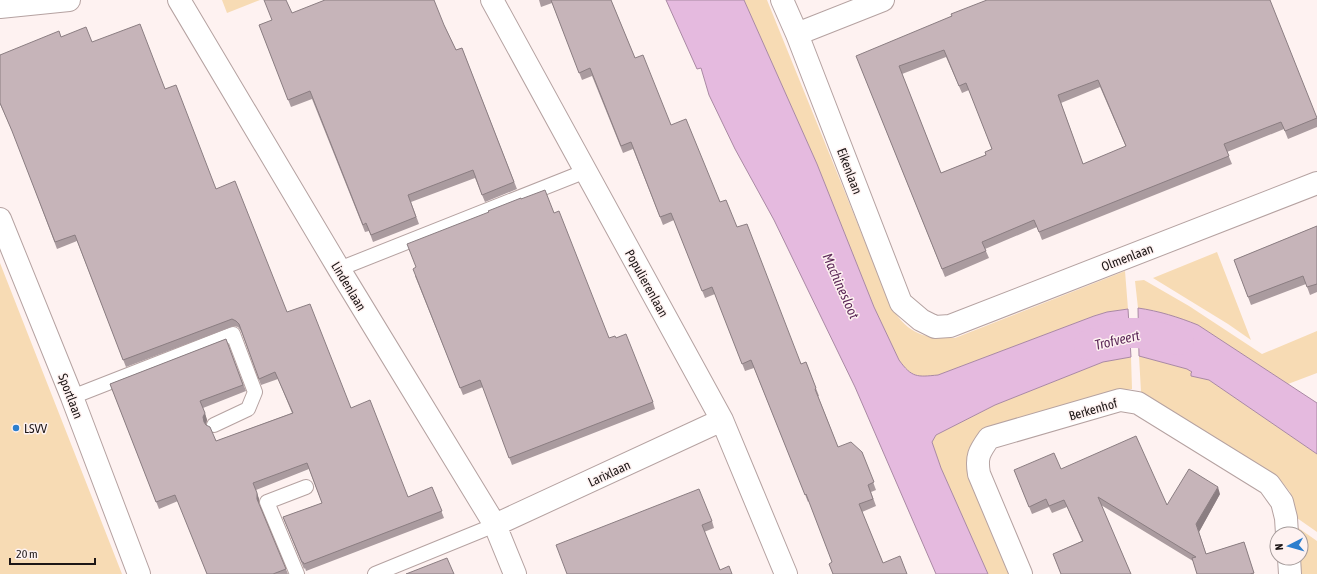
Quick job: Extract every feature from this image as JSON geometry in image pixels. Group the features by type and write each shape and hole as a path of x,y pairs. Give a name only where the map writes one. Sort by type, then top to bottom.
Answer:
{"street":[{"path":"0,7 69,0"},
{"name":"Lindenlaan","path":"179,0 339,269 495,525 515,574"},
{"name":"Populierenlaan","path":"492,0 722,420 786,574"},
{"name":"Eikenlaan","path":"782,0 797,34 901,303 920,320 936,327"},
{"path":"797,34 883,0"},
{"name":"Olmenlaan","path":"936,327 950,326 1317,183"},
{"name":"Sportlaan","path":"0,219 72,397 139,574"},
{"name":"Berkenhof","path":"1021,574 979,474 977,462 981,450 989,438 1120,400 1138,403 1269,484 1282,502 1286,526"},
{"name":"Larixlaan","path":"495,525 722,420"}],"lane":[{"path":"339,269 586,171"},
{"path":"72,397 233,334 255,392 248,409 214,425"},
{"path":"297,574 267,502 306,487"},
{"path":"375,574 495,525"}],"shaded area":[{"path":"222,0 260,0 227,13"},
{"path":"744,0 767,0 890,305 909,328 924,335 933,337 955,338 1125,271 1128,309 1107,312 1094,316 938,375 920,376 908,370 899,360 874,307 817,164"},
{"path":"1217,252 1251,340 1228,324 1153,278"},
{"path":"0,263 122,574 0,574"},
{"path":"1144,280 1189,306 1262,354 1317,331 1317,373 1288,384 1198,325 1156,311 1138,308 1135,281"},
{"path":"1139,356 1187,369 1192,372 1191,376 1209,380 1317,454 1317,532 1297,518 1290,492 1282,482 1141,392"},
{"path":"1131,357 1132,389 1117,391 975,441 1010,574 988,574 941,468 932,442 936,435 995,405 1103,362"},
{"path":"1309,535 1317,541 1317,574 1301,574 1300,566 1309,566"}],"water":[{"name":"Machinesloot","path":"666,0 744,0 817,164 874,307 899,360 912,373 920,376 938,375 1094,316 1107,312 1128,309 1131,357 1103,362 995,405 936,435 932,442 941,468 988,574 936,574 855,387 774,220 735,149 709,95 701,68 697,69"},
{"path":"1138,308 1183,319 1198,325 1317,403 1317,454 1209,380 1191,376 1192,372 1187,369 1139,356"}],"building":[{"path":"264,0 286,0 292,13 325,0 434,0 456,50 462,48 514,182 482,195 473,170 408,195 416,217 371,235 366,223 363,225 310,91 288,100 259,25 272,20"},
{"path":"551,0 611,0 635,58 643,55 671,125 686,119 720,202 726,200 737,227 747,224 801,364 806,362 838,447 851,442 862,452 874,482 868,485 873,499 859,504 883,563 900,556 907,574 833,574 829,564 832,562 806,494 805,495 751,360 742,364 712,287 702,291 671,213 660,217 631,142 621,146 590,68 579,73"},
{"path":"987,0 1270,0 1317,118 1285,131 1281,122 1224,144 1229,156 1039,232 1034,220 982,242 986,251 942,269 856,56 952,16 951,14","holes":["944,50 959,86 966,83 992,149 985,152 986,155 941,173 899,66","1098,80 1126,146 1083,164 1058,95"]},
{"path":"140,24 165,89 176,85 216,189 235,181 287,312 310,304 351,408 370,400 408,497 432,487 442,511 304,564 283,517 322,503 307,463 253,483 257,493 257,499 286,569 273,574 207,574 175,495 156,502 110,384 226,339 243,385 200,401 205,413 203,417 204,422 210,427 216,441 293,413 275,372 259,379 239,324 232,319 123,360 75,235 55,242 0,103 0,55 59,31 61,37 86,27 92,42"},
{"path":"545,190 554,213 559,211 609,338 615,336 616,338 626,334 653,402 509,458 480,380 460,388 413,269 416,267 407,244 521,198"},
{"path":"1317,226 1317,284 1307,287 1303,276 1248,297 1234,260"},
{"path":"1136,436 1167,505 1189,469 1218,487 1196,524 1206,554 1244,542 1254,573 1197,574 1192,558 1196,557 1098,497 1131,574 1061,574 1053,554 1083,541 1064,500 1049,506 1046,499 1029,507 1014,470 1054,453 1061,469"},
{"path":"699,489 712,521 702,525 720,570 729,566 732,574 567,574 556,545"},
{"path":"447,558 454,574 406,574"}],"waterway":[{"name":"Trofveert","path":"1089,345 1129,333 1138,333 1179,340"}],"place":[{"name":"LSVV","path":"16,428"}]}
